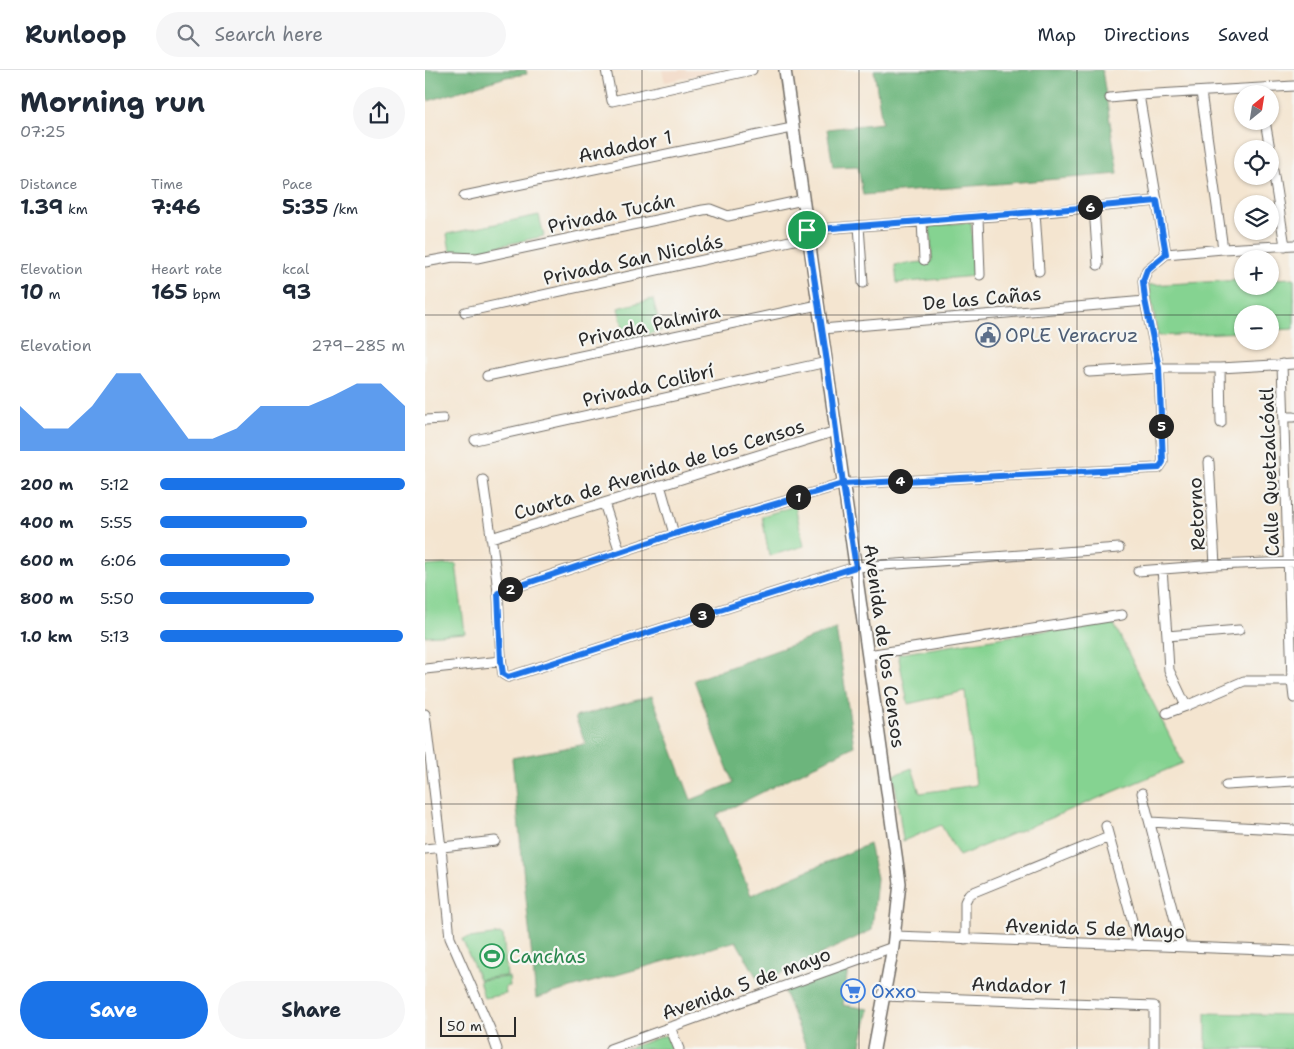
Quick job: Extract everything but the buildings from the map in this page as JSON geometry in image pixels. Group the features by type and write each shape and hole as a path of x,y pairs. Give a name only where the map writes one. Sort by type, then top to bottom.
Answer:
{"street":[{"path":"606,70 612,101 751,70"},
{"name":"Avenida de los Censos","path":"785,70 900,883 894,942 874,1049"},
{"path":"1279,88 1294,86"},
{"path":"1110,98 1234,91"},
{"path":"1201,92 1223,249"},
{"path":"1139,95 1166,254"},
{"name":"Andador 1","path":"464,196 793,128"},
{"path":"498,593 674,534 843,484 1159,468 1163,462 1159,368 1145,300 1143,281 1147,270 1166,254 1289,246 1277,185"},
{"name":"Privada Tucán","path":"425,262 453,257 477,258 703,210 710,209 729,216 803,200"},
{"name":"Privada San Nicolás","path":"465,312 808,233 859,226 1157,201"},
{"path":"1095,207 1098,265"},
{"path":"1035,212 1039,270"},
{"path":"978,217 980,275"},
{"path":"922,221 924,260"},
{"path":"859,226 863,283"},
{"name":"De las Cañas","path":"822,329 1145,300"},
{"name":"Privada Palmira","path":"487,376 818,304"},
{"name":"Privada Colibrí","path":"475,440 827,362"},
{"name":"Calle Quetzalcóatl","path":"1281,364 1291,562 1292,681 1294,698"},
{"path":"1089,372 1294,364"},
{"path":"1220,368 1221,423"},
{"path":"1284,417 1294,417"},
{"path":"425,420 443,419"},
{"name":"Cuarta de Avenida de los Censos","path":"491,538 837,431"},
{"name":"Retorno","path":"1209,462 1215,564"},
{"path":"483,480 498,593 501,661 503,674 508,677 856,567 1119,548"},
{"path":"660,485 674,534"},
{"path":"604,503 620,552"},
{"name":"Retorno","path":"1138,571 1215,564 1291,562"},
{"path":"1162,569 1169,670 1187,706"},
{"path":"868,655 1122,615"},
{"path":"1167,636 1239,630"},
{"path":"425,669 501,661"},
{"path":"1167,713 1244,681 1292,681"},
{"path":"425,714 450,938 497,1049"},
{"path":"1226,785 1294,781"},
{"path":"1141,793 1182,947"},
{"path":"1150,822 1294,830"},
{"path":"1106,826 1139,946"},
{"path":"965,939 965,902 969,894 1109,837"},
{"path":"425,849 495,841"},
{"name":"Avenida 5 de Mayo","path":"894,942 965,939 1294,951"},
{"name":"Avenida 5 de mayo","path":"611,1049 894,942"},
{"name":"Andador 1","path":"883,996 1154,1006 1154,1049"},
{"path":"670,1027 679,1049"}],"shaded area":[{"path":"662,70 721,70 665,82"}],"green space":[{"path":"425,70 526,70 527,74 506,77 428,101"},
{"path":"874,70 1102,70 1118,174 863,195 858,166 833,167 827,129 882,123"},
{"path":"539,215 544,236 477,251 450,251 447,234"},
{"path":"971,222 975,276 897,283 895,265 932,261 930,226"},
{"path":"1294,278 1294,329 1279,330 1279,305 1234,305 1234,332 1158,336 1149,285 1234,280 1234,295 1279,295 1279,279"},
{"path":"653,299 661,331 626,339 618,308"},
{"path":"795,506 804,546 769,556 762,516"},
{"path":"456,564 465,633 425,636 425,566"},
{"path":"1112,620 1183,763 959,856 941,825 903,841 894,775 912,768 920,793 976,785 965,691 908,704 898,654"},
{"path":"836,629 854,746 717,815 751,895 869,844 877,878 872,930 760,983 736,941 536,998 512,758 586,744 575,717 652,696 691,800 733,783 694,680"},
{"path":"503,935 507,976 479,979 462,939"},
{"path":"848,968 843,1005 869,1009 860,1049 807,1049 784,991"},
{"path":"509,977 510,986 505,987 506,994 484,998 479,980"},
{"path":"1206,1013 1294,1015 1294,1049 1206,1049"},
{"path":"666,1035 672,1049 626,1049"}],"place":[{"name":"OPLE Veracruz","path":"988,335"},
{"name":"Canchas","path":"492,956"},
{"name":"Oxxo","path":"853,991"}],"route":[{"path":"807,230 843,484 674,534 498,593 501,661 505,676 508,677 856,567 843,484 1159,468 1161,466 1163,462 1159,368 1143,281 1147,270 1166,254 1157,201 807,230"}]}
